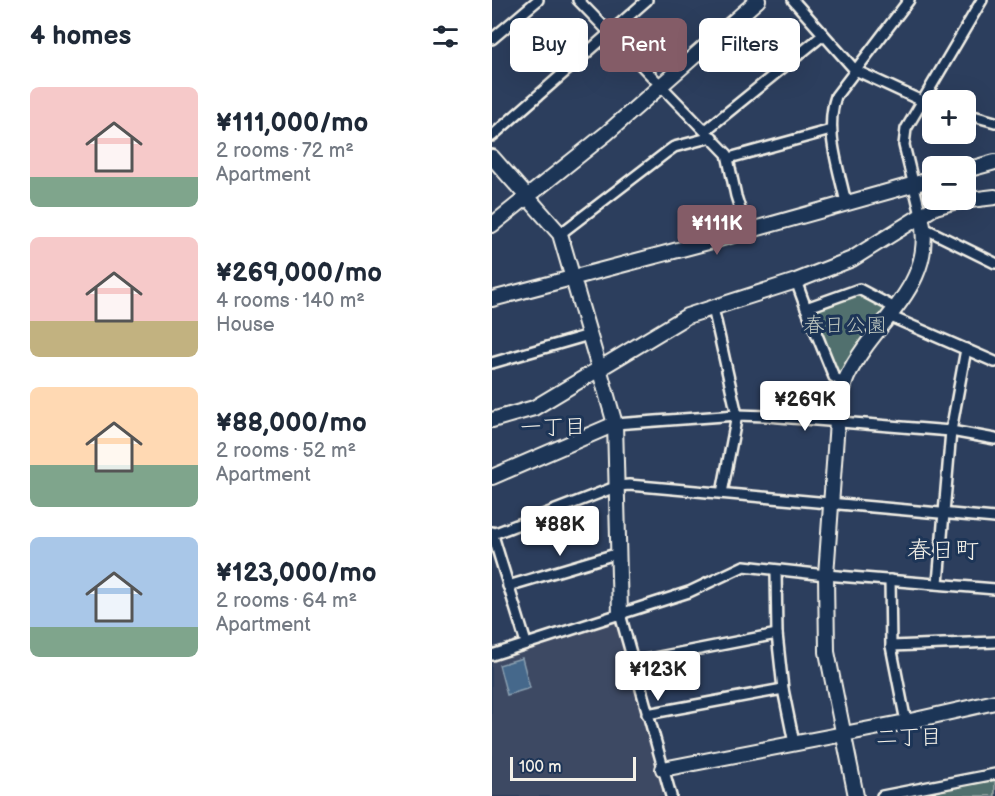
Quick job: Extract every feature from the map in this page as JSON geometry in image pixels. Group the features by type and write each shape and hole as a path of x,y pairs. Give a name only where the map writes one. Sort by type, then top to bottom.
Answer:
{"street":[{"path":"492,24 496,36 538,0"},
{"path":"578,0 600,23"},
{"path":"626,18 647,0"},
{"path":"492,225 607,134 759,0"},
{"path":"793,0 855,70 921,101"},
{"path":"846,203 831,130 831,114 836,96 909,0"},
{"path":"856,796 827,652 826,575 837,422 844,383 859,357 914,281 925,244 923,221 904,145 905,133 921,101 982,0"},
{"path":"560,234 674,147 709,134 823,35"},
{"path":"492,136 600,40"},
{"path":"648,72 728,154 736,196 747,231"},
{"path":"976,117 995,122"},
{"path":"729,158 831,130"},
{"path":"492,157 560,234 615,424 620,614 670,796"},
{"path":"976,167 995,162"},
{"path":"492,299 922,182"},
{"path":"492,420 534,408 674,322 796,281 852,259 923,221 935,207 953,202 995,197"},
{"path":"923,221 995,263"},
{"path":"796,281 834,377 844,383"},
{"path":"806,308 859,289 892,312 995,361"},
{"path":"713,308 737,415 722,493"},
{"path":"492,363 589,335"},
{"path":"938,583 951,430 966,349"},
{"path":"492,477 615,424 737,415 951,430 995,439"},
{"path":"526,643 492,533 618,486 629,485 995,518"},
{"path":"508,586 619,553"},
{"path":"492,655 689,592 744,566 776,571 995,588"},
{"path":"776,571 777,634 783,689 794,743"},
{"path":"890,580 891,646 906,722"},
{"path":"633,662 777,634"},
{"path":"891,646 995,642"},
{"path":"647,714 783,689"},
{"path":"663,769 995,703"},
{"path":"882,796 922,793 995,774"}],"shaded area":[{"path":"617,617 666,796 492,796 492,660"},
{"path":"522,658 530,688 507,695 499,665"}],"green space":[{"name":"春日公園","path":"861,293 890,308 841,376 836,373 812,309"},
{"path":"995,777 995,796 926,796 927,790"}],"district":[{"name":"一丁目","path":"553,426"},
{"name":"春日町","path":"943,550"},
{"name":"二丁目","path":"909,736"}]}
